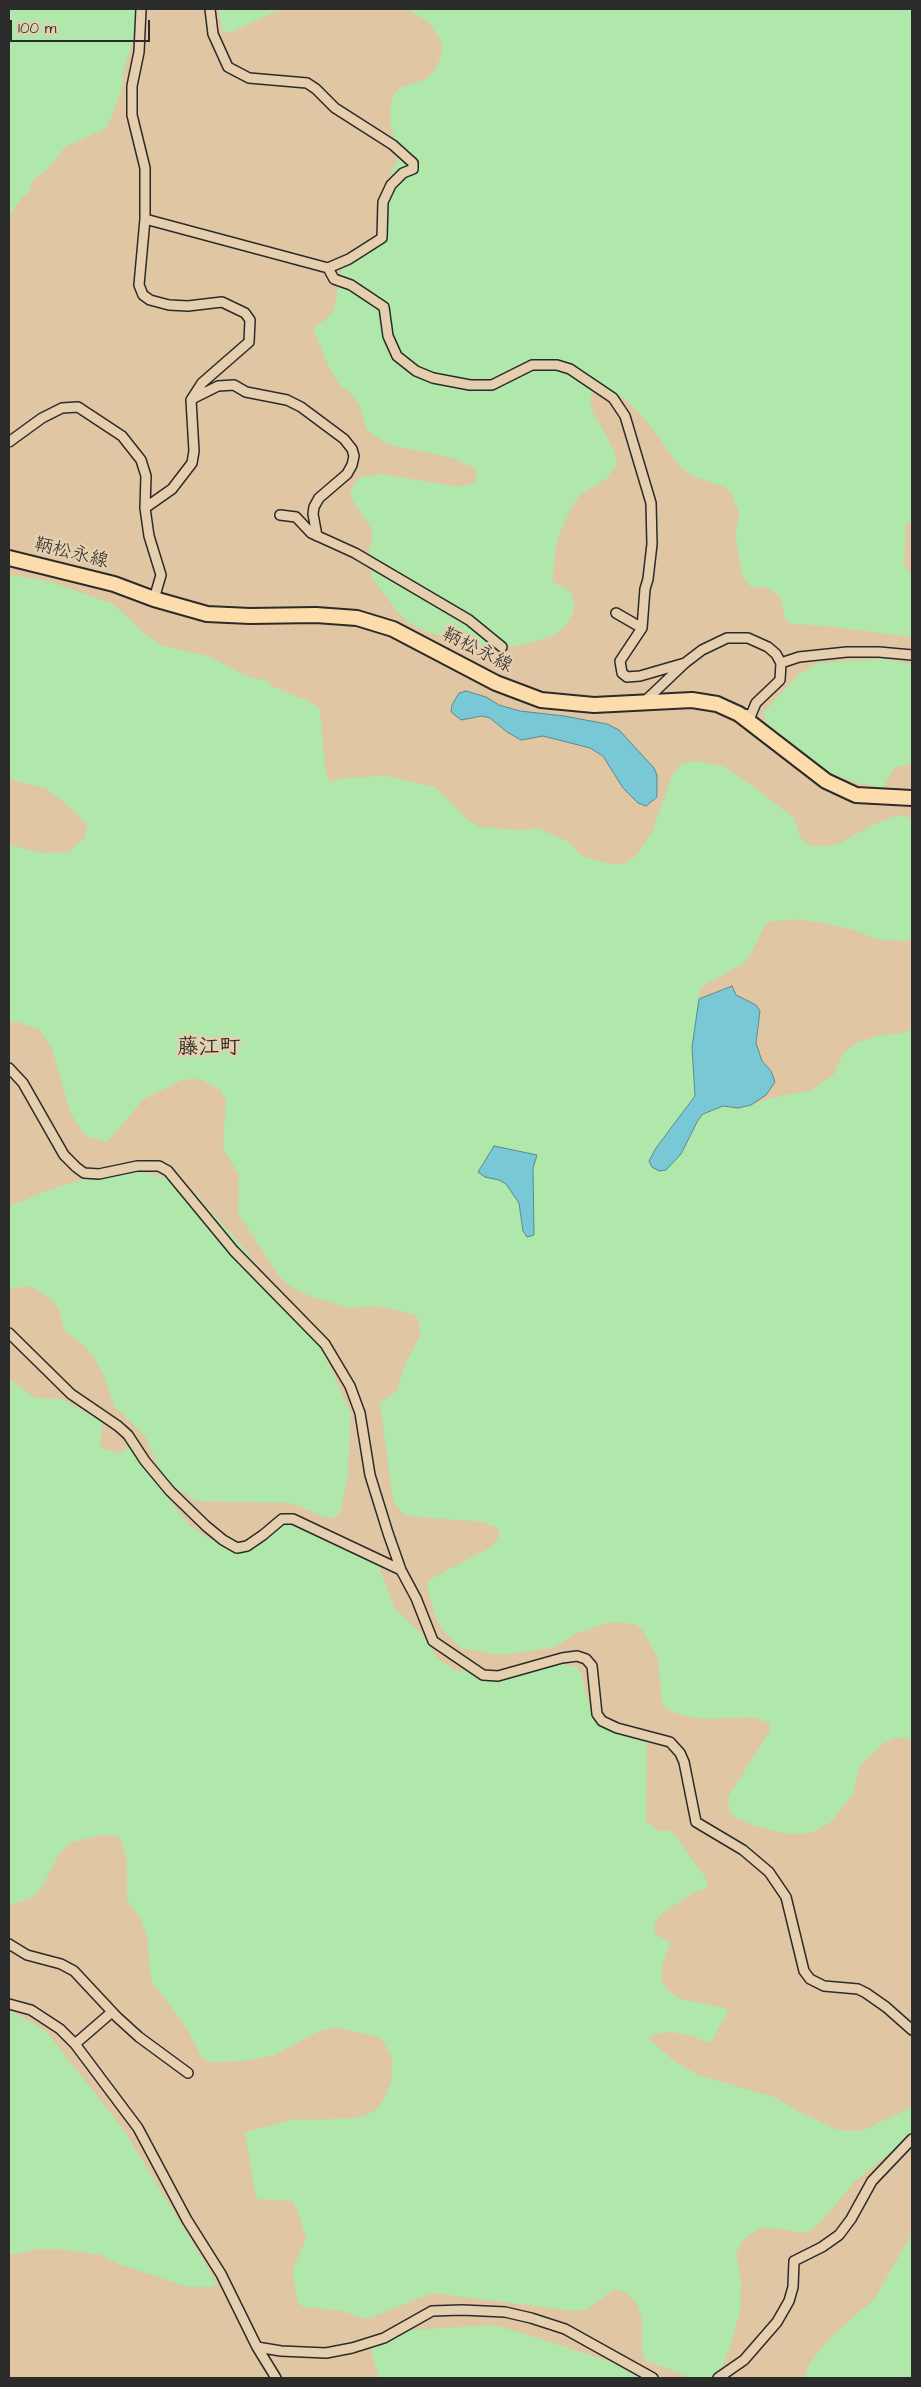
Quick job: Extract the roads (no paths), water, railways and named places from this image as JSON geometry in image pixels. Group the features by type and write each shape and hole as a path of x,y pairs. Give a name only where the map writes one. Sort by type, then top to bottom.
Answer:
{"main road":[{"name":"鞆松永線","path":"9,558 114,584 154,600 206,614 250,616 316,615 357,618 393,629 496,683 541,700 594,705 692,700 717,704 739,714 826,781 856,795 912,798"}],"street":[{"path":"141,9 139,52 132,86 132,115 145,168 145,220 139,285 143,295 150,300 169,305 188,306 222,302 245,312 250,320 249,342 202,383 191,400 194,451 192,463 172,489 145,508"},
{"path":"145,220 328,268 356,255 382,238 383,202 391,185 402,172 413,169 413,163 394,145 336,108 316,89 306,83 249,78 228,67 213,34 210,9"},
{"path":"328,268 334,280 351,285 384,307 388,336 398,356 416,370 433,378 470,386 492,386 532,365 557,365 570,369 613,398 625,416 651,503 652,544 645,589 642,628 620,661 622,673 626,677 640,676 684,663"},
{"path":"191,400 218,386 234,386 246,392 287,400 301,406 344,439 352,449 354,456 352,464 347,474 319,498 314,507 313,514 317,536"},
{"path":"9,442 55,411 62,408 78,407 122,436 141,460 146,476 145,508 150,536 161,574 154,600"},
{"path":"280,516 296,517 311,533 355,553 469,620 502,647"},
{"path":"616,613 642,628"},
{"path":"645,701 684,663 702,650 726,638 748,638 768,647 781,663 780,680 756,703 751,715 739,714"},
{"path":"781,663 799,657 847,652 912,655"},
{"path":"9,1068 23,1083 64,1155 76,1167 84,1173 99,1174 137,1166 159,1166 168,1171 234,1251 325,1344 350,1386 360,1413 370,1475 401,1570 416,1598 433,1641 483,1675 498,1676 562,1658 577,1656 586,1659 592,1666 597,1714 602,1721 617,1728 670,1742 680,1753 684,1762 696,1822 742,1850 769,1872 786,1897 804,1971 810,1979 824,1986 858,1989 886,2007 912,2030"},
{"path":"9,1333 71,1394 118,1426 128,1436 145,1461 170,1491 206,1526 237,1548 247,1546 282,1518 293,1520 401,1570"},
{"path":"9,1944 27,1955 61,1964 74,1971 112,2012 139,2037 188,2073"},
{"path":"9,2004 31,2010 60,2029 74,2044 138,2128 187,2220 221,2274 257,2347 276,2378"},
{"path":"74,2044 112,2012"},
{"path":"718,2378 744,2360 777,2322 789,2301 794,2287 794,2260 822,2247 839,2235 872,2181 912,2139"},
{"path":"257,2347 281,2351 326,2353 352,2348 384,2338 432,2311 505,2312 564,2329 653,2378"}],"water":[{"path":"466,691 486,697 499,705 520,711 564,716 607,724 619,730 654,768 657,775 657,797 646,806 638,803 623,788 603,756 590,748 543,736 521,740 507,732 490,718 482,716 461,720 451,712 452,705 459,693"},
{"path":"732,986 736,995 756,1005 760,1011 756,1043 762,1061 771,1071 775,1082 766,1095 751,1105 738,1108 723,1106 703,1114 681,1154 666,1170 659,1171 652,1167 649,1161 656,1148 695,1096 692,1047 699,999"},
{"path":"494,1146 537,1155 533,1168 534,1235 527,1237 523,1231 519,1203 506,1184 499,1180 485,1177 478,1172"}],"district":[{"name":"藤江町","path":"209,1049"}]}
